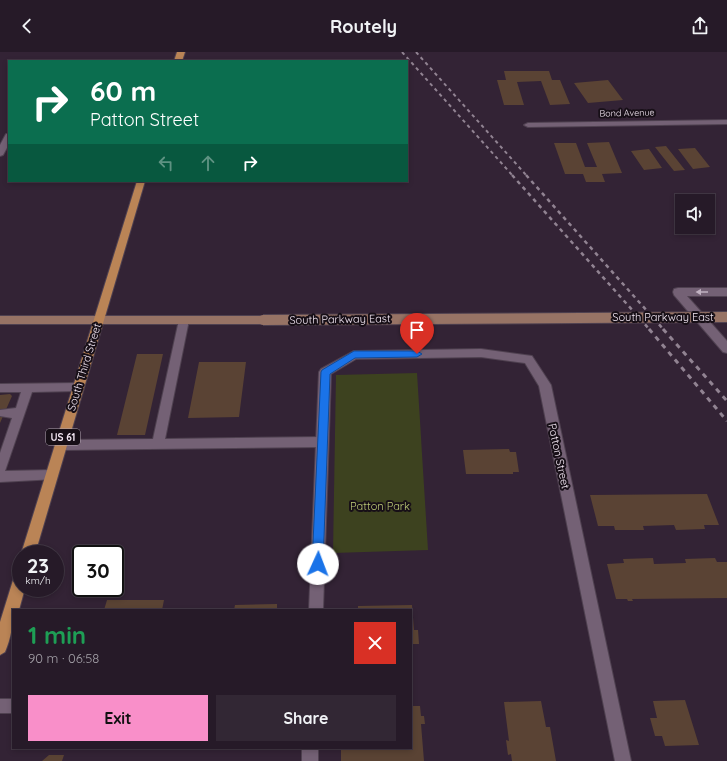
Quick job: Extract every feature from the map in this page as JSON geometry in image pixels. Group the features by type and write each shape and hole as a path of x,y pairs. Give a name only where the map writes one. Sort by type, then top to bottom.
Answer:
{"main road":[{"name":"South Third Street","path":"31,545 141,182"},
{"name":"South Parkway East","path":"0,320 727,317"},
{"path":"0,647 15,597"}],"street":[{"name":"Bond Avenue","path":"528,125 727,122"},
{"path":"0,152 8,138"},
{"path":"727,292 678,292 727,349"},
{"name":"Patton Street","path":"322,442 325,372 354,355 481,353 528,359 545,385 623,761"},
{"path":"316,609 322,442"},
{"path":"310,749 310,761"}],"lane":[{"path":"158,444 184,320"},
{"path":"0,388 78,387"},
{"path":"0,470 28,388"},
{"path":"4,414 19,413"},
{"path":"61,445 322,442"},
{"path":"0,477 52,475"},
{"path":"0,706 12,706"}],"green space":[{"name":"Patton Park","path":"417,373 428,550 333,553 336,375"}],"building":[{"path":"504,71 549,71 552,80 560,80 570,104 550,105 541,81 517,82 524,105 504,105 497,80 506,80"},
{"path":"608,80 623,100 588,103 574,83"},
{"path":"609,142 622,173 602,174 605,182 586,182 583,174 565,174 554,143 576,143 585,167 597,167 587,143"},
{"path":"666,146 685,170 674,171 655,147"},
{"path":"695,148 710,167 693,169 678,149"},
{"path":"649,149 662,168 644,170 631,151"},
{"path":"137,354 163,354 145,435 117,435"},
{"path":"199,362 246,362 239,417 188,418"},
{"path":"10,394 12,396 0,423 0,395"},
{"path":"509,449 510,452 516,452 519,472 513,472 513,474 466,474 463,450"},
{"path":"707,494 719,525 704,525 705,529 676,530 674,525 643,526 644,530 615,530 614,526 598,526 590,495"},
{"path":"653,558 654,564 686,563 685,559 715,558 717,562 727,562 727,598 632,599 633,601 628,601 627,599 616,599 607,564 624,563 623,559"},
{"path":"107,600 164,600 162,609 104,609"},
{"path":"277,604 277,609 234,609 235,605"},
{"path":"412,605 414,630 418,630 419,644 412,644 412,609 353,609 358,608 358,606"},
{"path":"685,700 699,745 665,746 662,736 655,736 650,718 657,718 653,701"},
{"path":"541,701 546,727 550,727 556,761 512,761 511,754 508,755 506,740 509,741 504,702"},
{"path":"412,706 420,706 421,716 424,716 425,724 421,724 424,761 341,761 341,749 412,749"},
{"path":"49,755 64,755 62,761 42,761"}],"railway":[{"path":"402,52 513,176"},
{"path":"416,52 527,176"},
{"path":"512,175 650,330"},
{"path":"526,175 664,330"},
{"path":"649,329 727,421"},
{"path":"663,329 727,401"}],"route":[{"path":"318,564 325,372 354,355 417,354"}]}
